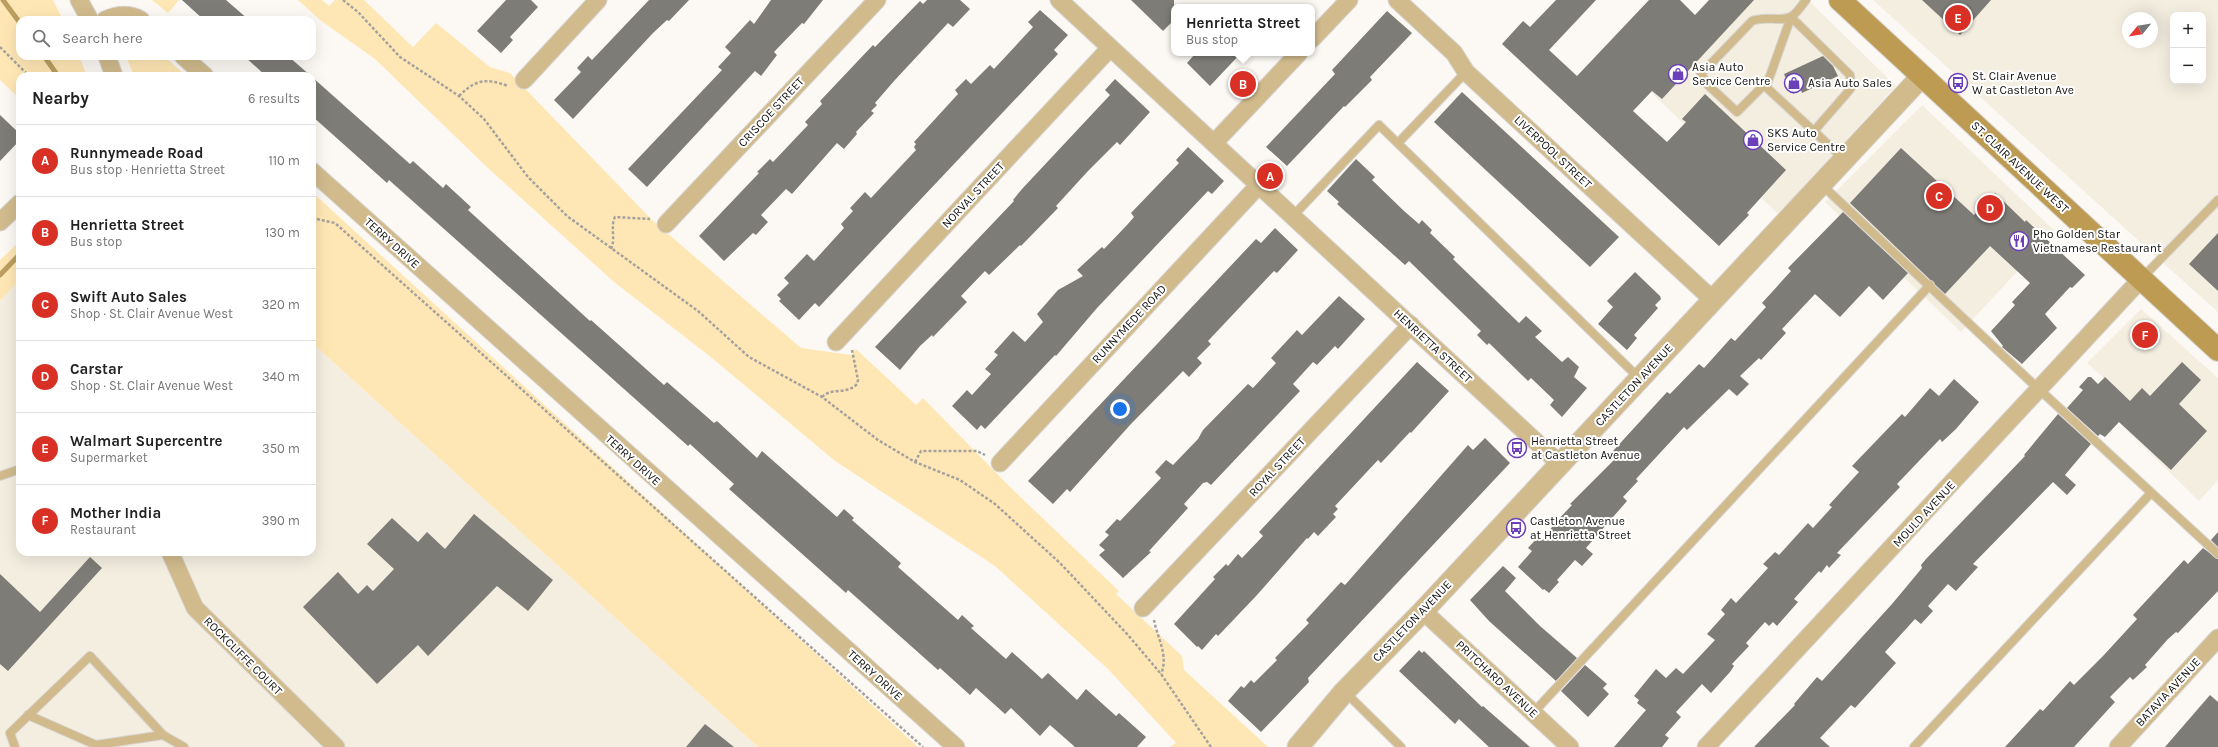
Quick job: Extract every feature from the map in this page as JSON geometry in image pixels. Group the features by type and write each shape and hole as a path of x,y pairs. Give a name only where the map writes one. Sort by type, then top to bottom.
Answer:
{"main road":[{"name":"ST. CLAIR AVENUE WEST","path":"1840,0 2218,350"}],"street":[{"path":"79,0 88,16"},
{"path":"519,84 598,0"},
{"name":"CRISCOE STREET","path":"659,222 877,0"},
{"name":"HENRIETTA STREET","path":"1059,0 1560,464"},
{"path":"1315,37 1349,0"},
{"name":"LIVERPOOL STREET","path":"1398,0 1454,52 1466,72 1713,300"},
{"path":"116,16 122,14 134,16"},
{"name":"NORVAL STREET","path":"844,344 1110,48"},
{"path":"1214,142 1296,56"},
{"path":"108,60 113,72"},
{"path":"187,60 201,72"},
{"name":"CASTLETON AVENUE","path":"1298,747 1344,692 1423,611 1822,185 1922,76"},
{"name":"TERRY DRIVE","path":"316,175 956,747"},
{"name":"RUNNYMEDE ROAD","path":"995,461 1259,185"},
{"path":"1,218 16,206"},
{"name":"MOULD AVENUE","path":"1706,747 2141,279"},
{"name":"ROYAL STREET","path":"1149,613 1411,325"},
{"name":"ROCKCLIFFE COURT","path":"172,556 195,608 336,747"},
{"name":"PRITCHARD AVENUE","path":"1423,611 1570,747"},
{"name":"BATAVIA AVENUE","path":"2118,747 2218,638"}],"lane":[{"path":"1791,17 1779,19 1761,17 1752,21 1701,74 1708,86 1737,112 1763,86 1766,86 1791,17 1806,0"},
{"path":"1791,17 1850,75 1851,82 1847,93 1814,131"},
{"path":"1398,143 1466,72"},
{"path":"1766,86 1845,160"},
{"path":"1293,216 1379,125 1640,378"},
{"path":"1822,185 1930,285 2039,390 2218,554"},
{"path":"2141,279 2218,200"},
{"path":"1533,713 1930,285"},
{"path":"0,476 16,470"},
{"path":"1914,747 2151,493"},
{"path":"15,747 10,733 90,656 163,735 184,747"},
{"path":"1344,692 1401,747"},
{"path":"28,716 96,744 163,735"}],"path":[{"path":"343,0 358,12 400,57 459,96 484,119 528,177 567,216 698,311 749,357 822,397 878,440 915,462 960,480 1007,514 1065,568 1128,635 1160,674 1212,747"},
{"path":"0,47 26,72"},
{"path":"459,96 468,86 485,80 519,84"},
{"path":"611,249 614,243 613,222 615,217 659,222"},
{"path":"316,219 335,222 923,747"},
{"path":"822,397 833,392 849,390 857,384 858,380 844,344"},
{"path":"915,462 921,451 936,450 978,452 995,461"},
{"path":"1149,613 1163,658 1163,668 1160,674"}],"shaded area":[{"path":"0,0 53,0 61,16 16,16 16,60 81,60 85,72 16,72 16,95 0,80"},
{"path":"152,0 179,0 168,13"},
{"path":"298,0 322,0 329,6 335,0 364,0 413,47 436,23 490,67 510,73 652,220 801,348 851,355 856,349 916,405 923,398 1012,489 1119,591 1116,594 1182,656 1184,670 1268,747 1170,747 1176,743 1108,669 995,566 835,461 712,358 614,282 490,170 375,59 316,16"},
{"path":"1710,0 1808,0 1896,86 1778,214 1636,78"},
{"path":"1873,0 2218,0 2218,312 2171,270"},
{"path":"128,60 168,60 182,72 132,72"},
{"path":"1922,105 2055,231 1961,332 1825,202"},
{"path":"316,196 918,747 758,747 316,347"},
{"path":"16,245 16,283 0,301 0,260"},
{"path":"16,283 16,556 316,556 316,347 758,747 0,747 0,301"},
{"path":"2141,309 2218,378 2218,480 2199,501 2113,417 2127,399 2087,363"}],"building":[{"path":"182,0 226,0 244,16 200,16"},
{"path":"506,0 531,0 538,7 510,37 513,40 501,53 477,31"},
{"path":"649,0 689,0 669,21 667,20 653,33 573,119 554,100 581,72 577,68 588,56 592,60"},
{"path":"771,0 823,0 804,24 802,23 774,52 777,55 761,76 755,71 647,187 628,169 722,70 718,67 731,53 725,47 750,20 754,24"},
{"path":"927,0 960,0 970,9 953,27 948,23 894,81 875,103 877,105 871,111 874,113 856,132 857,134 844,149 837,143 792,194 786,189 761,215 768,222 756,235 753,233 724,261 699,236 759,173 757,172 770,159 773,162 808,125 805,122 822,104 820,101 873,45 875,47 920,1 923,4"},
{"path":"1131,0 1174,0 1174,4 1171,4 1171,23 1163,31"},
{"path":"1556,0 1596,0 1549,50 1577,76 1649,0 1680,0 1695,15 1709,0 1754,0 1662,99 1652,91 1633,111 1667,142 1686,122 1682,119 1705,94 1786,170 1747,213 1749,215 1719,246 1502,44 1523,21 1530,27"},
{"path":"1922,0 1991,0 1960,35"},
{"path":"1040,10 1068,35 1054,50 1058,54 819,307 815,303 799,320 779,301 781,299 777,295 789,283 784,278 807,254 814,261 844,228 841,224 853,211 850,208 865,192 871,198 916,150 914,147 916,144 914,142 958,94 955,90 966,79 971,84 990,65 994,69 1033,27 1028,22"},
{"path":"1387,11 1412,33 1370,77 1372,80 1345,107 1344,106 1287,166 1266,147 1335,74 1332,70"},
{"path":"1193,56 1238,56 1210,86 1187,63"},
{"path":"1823,56 1833,66 1838,76 1802,93 1801,90 1793,94 1784,74"},
{"path":"248,60 293,60 306,72 262,72"},
{"path":"1115,79 1150,112 1120,145 1117,142 1088,171 1056,206 1058,208 1021,246 1020,245 989,275 985,271 961,296 967,302 933,337 932,335 920,346 900,370 875,347 1014,201 1013,200 1022,189 1110,95 1105,90"},
{"path":"316,81 410,164 413,161 443,188 446,184 471,207 468,210 590,321 591,320 664,385 667,382 714,423 717,421 757,458 762,451 837,517 844,509 854,518 852,520 901,563 898,567 958,620 962,615 974,626 971,628 1006,659 1012,652 1042,679 1048,673 1077,700 1086,689 1116,716 1119,713 1146,737 1137,747 1075,747 1050,725 1040,736 1011,708 1005,714 976,688 970,695 940,668 938,670 848,590 846,593 729,489 734,484 690,444 688,446 389,180 387,183 316,120"},
{"path":"1462,92 1619,237 1590,267 1434,122"},
{"path":"0,115 16,130 16,144 0,161"},
{"path":"1188,147 1224,181 1212,194 1208,191 1097,308 1056,356 1055,355 985,429 981,425 977,430 952,406 967,390 972,395 991,374 985,369 998,355 994,352 1013,331 1025,342 1043,322 1037,314 1058,290 1083,276 1077,270 1102,247 1104,249 1127,225 1134,217 1131,213 1179,163 1176,160"},
{"path":"1901,148 1974,215 1995,193 2025,222 2026,220 2085,275 2072,288 2070,287 2045,314 2057,328 2022,364 2002,347 2003,346 1991,331 2015,305 2012,302 2030,283 1990,246 1945,294 1850,203"},
{"path":"1356,159 1375,177 1372,180 1404,211 1419,224 1422,220 1432,230 1430,233 1455,257 1453,259 1519,323 1526,316 1542,331 1535,337 1562,362 1568,357 1579,367 1574,377 1587,388 1562,417 1550,405 1554,400 1531,378 1528,381 1489,343 1487,345 1477,335 1481,331 1409,261 1405,265 1337,204 1339,202 1327,191"},
{"path":"1843,212 1908,273 1883,300 1869,286 1840,317 1815,294 1782,329 1786,333 1761,360 1759,358 1740,376 1749,384 1737,396 1729,389 1687,430 1684,427 1636,479 1638,481 1623,497 1627,501 1586,548 1593,554 1582,566 1575,560 1557,580 1559,582 1549,593 1544,589 1543,590 1518,567 1532,551 1528,548 1539,536 1543,540 1554,524 1572,505 1570,504 1618,456 1613,451 1667,392 1670,394 1699,364 1704,368 1731,338 1735,341 1766,307 1762,303 1791,271 1788,268"},
{"path":"1275,228 1298,250 1277,273 1274,271 1208,341 1211,344 1197,358 1202,363 1189,377 1183,371 1130,425 1070,492 1067,489 1053,504 1028,481 1256,239 1261,243"},
{"path":"2218,233 2218,291 2189,264"},
{"path":"1635,272 1660,296 1661,299 1655,305 1658,308 1634,335 1637,338 1627,350 1598,324 1613,307 1607,301"},
{"path":"1339,296 1365,319 1338,349 1335,346 1317,365 1313,362 1293,384 1300,391 1211,485 1207,482 1203,483 1184,504 1188,508 1149,551 1151,552 1123,578 1099,555 1105,550 1099,545 1109,535 1105,532 1117,519 1120,521 1161,478 1155,472 1166,460 1173,465 1198,439 1203,430 1248,384 1253,388 1276,363 1271,358 1297,330 1302,335"},
{"path":"1417,362 1449,391 1411,433 1410,432 1381,463 1378,460 1335,506 1338,509 1333,514 1336,517 1318,536 1314,532 1308,539 1307,538 1257,595 1218,636 1216,634 1202,650 1198,646 1197,647 1174,624 1215,579 1213,577 1226,564 1228,566 1238,554 1242,558 1263,536 1259,532"},
{"path":"2182,362 2201,380 2179,404 2207,431 2171,470 2119,422 2105,437 2100,434 2098,436 2067,408 2083,390 2079,387 2088,377 2091,377 2098,384 2105,377 2130,401 2142,388 2150,396"},
{"path":"1954,379 1979,402 1956,429 1942,442 1940,439 1897,484 1900,487 1837,553 1841,555 1829,568 1827,565 1821,573 1819,571 1794,599 1798,602 1777,626 1773,622 1769,626 1765,622 1746,643 1749,646 1732,664 1734,666 1730,672 1711,693 1702,684 1676,712 1681,717 1665,735 1669,738 1662,747 1614,747 1646,710 1637,703 1639,700 1634,696 1656,669 1666,678 1676,668 1683,674 1715,640 1707,634 1725,614 1721,610 1731,598 1736,603 1768,568 1763,564 1775,552 1779,555 1808,523 1813,528 1832,507 1829,505 1859,472 1852,466 1902,414 1905,417 1930,388 1939,396"},
{"path":"2058,414 2091,444 2065,475 2076,485 2067,495 2053,482 1973,564 1978,567 1956,591 1948,584 1928,606 1933,611 1921,624 1915,619 1885,652 1896,663 1855,708 1851,705 1820,738 1830,747 1754,747 1795,705 1794,704 1817,677 1822,681 1892,604 1922,568 1921,565 1926,559 2025,456 2024,455"},
{"path":"1485,438 1510,463 1308,678 1309,682 1261,732 1228,701 1241,686 1244,688 1251,680 1254,683 1277,660 1275,658 1309,623 1306,620 1341,582 1345,585 1468,445 1473,450"},
{"path":"474,514 553,580 528,611 497,586 428,656 418,645 377,684 303,607 338,572 358,594 367,585 373,591 394,569 367,544 392,518 418,542 427,532 445,549"},
{"path":"2218,532 2218,547 2211,540"},
{"path":"2203,548 2218,559 2218,591 2178,633 2176,632 2168,639 2145,665 2147,667 2133,680 2130,677 2110,697 2115,702 2074,747 2005,747 2040,709 2043,711 2070,681 2074,685 2103,656 2137,619 2133,615 2184,560 2188,564"},
{"path":"90,557 102,568 8,671 0,664 0,574 40,612"},
{"path":"1503,566 1516,578 1505,591 1540,626 1577,658 1556,681 1489,621 1470,600"},
{"path":"1419,650 1422,653 1424,651 1482,707 1483,706 1530,747 1489,747 1459,719 1455,724 1399,671"},
{"path":"1585,665 1607,684 1603,688 1609,694 1588,717 1561,691"},
{"path":"2210,695 2218,702 2218,747 2165,747"},
{"path":"705,724 734,747 686,747"}],"waterway":[{"path":"3,0 16,18"},
{"path":"47,60 55,72"},
{"path":"0,275 16,258"}],"place":[{"name":"Walmart Supercentre","path":"1958,18"},
{"name":"Asia Auto Service Centre","path":"1678,74"},
{"name":"Asia Auto Sales","path":"1794,83"},
{"name":"St. Clair Avenue W at Castleton Ave","path":"1958,83"},
{"name":"Henrietta Street","path":"1243,84"},
{"name":"SKS Auto Service Centre","path":"1753,140"},
{"name":"Runnymeade Road","path":"1270,176"},
{"name":"Swift Auto Sales","path":"1939,196"},
{"name":"Carstar","path":"1990,208"},
{"name":"Pho Golden Star Vietnamese Restaurant","path":"2019,241"},
{"name":"Mother India","path":"2145,335"},
{"name":"Henrietta Street at Castleton Avenue","path":"1517,448"},
{"name":"Castleton Avenue at Henrietta Street","path":"1516,528"}]}
